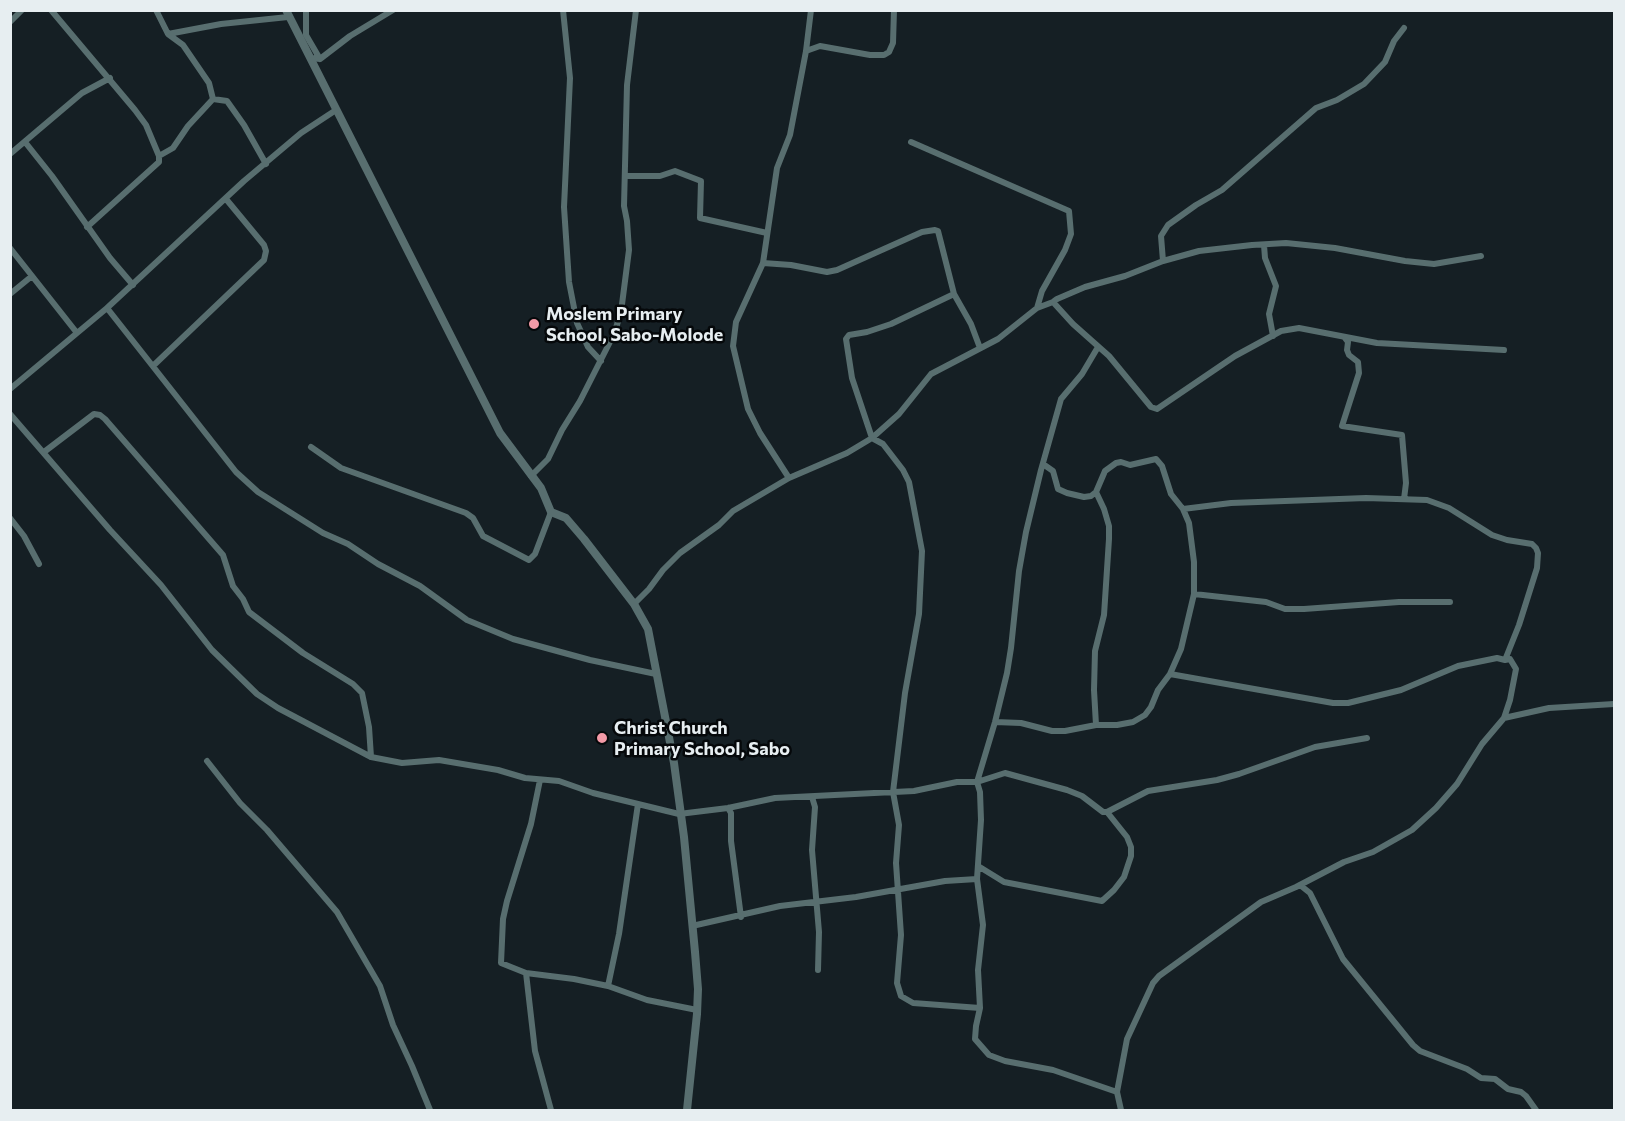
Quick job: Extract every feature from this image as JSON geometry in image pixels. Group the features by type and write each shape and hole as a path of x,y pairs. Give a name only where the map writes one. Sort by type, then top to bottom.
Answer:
{"street":[{"path":"10,22 22,10"},
{"path":"51,10 110,78 146,125 159,156 159,162 87,227"},
{"path":"156,10 168,34 183,45 209,84 213,99"},
{"path":"306,10 306,35 320,59"},
{"path":"310,58 320,59 382,14 393,10"},
{"path":"563,10 570,78 564,207 569,282 577,323 588,347 601,361"},
{"path":"531,476 548,459 601,361 618,324 624,296 629,250 624,206 627,85 636,10"},
{"path":"789,478 760,433 748,409 733,346 736,322 763,263 777,168 790,135 806,51 811,10"},
{"path":"806,51 820,46 870,55 884,55 889,52 893,43 894,10"},
{"path":"168,34 287,14 304,42 485,407 510,448 541,488 551,512 535,554 529,560 483,536 473,518 466,513 341,468 311,447"},
{"path":"1163,261 1161,236 1168,225 1189,209 1222,190 1316,108 1337,100 1364,84 1385,62 1394,41 1404,28"},
{"path":"10,154 82,93 110,78"},
{"path":"159,156 173,148 188,126 213,99"},
{"path":"213,99 227,100 266,164"},
{"path":"10,389 107,308 225,199 301,133 336,110"},
{"path":"25,142 133,285"},
{"path":"911,142 1069,211 1071,234 1065,250 1042,291 1037,308"},
{"path":"625,176 660,176 675,171 701,181 700,218 767,233"},
{"path":"154,365 264,260 266,251 264,245 225,199"},
{"path":"763,263 791,265 827,272 837,270 922,232 938,231 954,294 971,324 980,348"},
{"path":"634,604 650,589 663,570 680,553 719,525 733,511 789,478 847,453 872,438 899,414 931,374 1013,329 1037,308 1085,286 1125,276 1163,261 1199,251 1264,244 1286,243 1335,248 1434,264 1481,256"},
{"path":"1264,244 1265,258 1276,286 1269,314 1273,336"},
{"path":"10,248 77,333"},
{"path":"10,294 33,276"},
{"path":"954,294 891,324 847,337 852,378 872,438 883,444 903,470 909,482 922,551 919,614 907,676 893,792 899,825 896,864 901,935 897,983 901,996 913,1003 980,1008"},
{"path":"1053,302 1073,324 1109,356 1151,407 1157,409 1235,356 1281,331 1299,328 1377,343 1504,350"},
{"path":"107,308 244,480 258,492 323,533 348,544 378,564 420,586 466,620 513,639 590,660 656,674"},
{"path":"1345,338 1348,342 1349,356 1358,362 1359,373 1342,426 1402,435 1406,483 1404,499"},
{"path":"1098,347 1082,374 1061,399 1026,532 1019,571 1011,648 995,722 977,782 981,801 977,879 983,925 978,970 980,1008 975,1039 989,1055 1005,1061 1053,1070 1117,1092"},
{"path":"10,414 110,530 161,585 212,650 257,694 278,708 371,757 402,763 439,760 498,770 525,778 560,781 593,793 680,814 728,808 757,801 914,791 957,782 977,782 1005,773 1082,796 1103,812 1107,812 1127,837 1131,847 1131,856 1124,877 1102,901 1004,882 978,866"},
{"path":"44,452 94,414 105,419 223,555 232,586 243,599 249,612 303,653 353,684 362,693 369,727 371,757"},
{"path":"995,722 1021,723 1052,731 1065,731 1096,725 1133,722 1145,715 1158,690 1170,674 1181,649 1194,594 1194,562 1189,524 1184,509 1171,494 1162,466 1156,459 1130,465 1116,463 1105,471 1096,492 1084,497 1058,489 1053,471 1043,464"},
{"path":"1096,492 1109,526 1104,615 1095,651 1096,725"},
{"path":"1184,509 1278,501 1366,498 1427,500 1449,508 1492,535 1527,543 1536,548 1537,568 1519,625 1504,660"},
{"path":"551,512 566,518 634,604 648,628 669,732 684,837 698,989 687,1110"},
{"path":"10,518 24,536 39,564"},
{"path":"1194,594 1266,602 1285,609 1399,602 1450,602"},
{"path":"1121,1110 1117,1092 1127,1039 1159,975 1245,912 1344,862 1390,844 1412,830 1449,793 1471,764 1482,744 1504,718 1512,693 1516,669 1510,658 1504,660 1497,658 1458,666 1401,690 1348,703 1315,700 1170,674"},
{"path":"1504,718 1549,708 1614,704"},
{"path":"1107,812 1148,791 1217,780 1315,747 1367,738"},
{"path":"207,761 240,803 267,830 337,912 380,986 393,1025 430,1110"},
{"path":"540,780 531,824 503,919 501,963 526,973 608,986 646,1000 697,1010"},
{"path":"812,797 815,807 812,850 819,932 818,970"},
{"path":"608,986 619,934 638,804"},
{"path":"728,808 731,813 731,841 741,916"},
{"path":"692,926 780,906 898,890 945,881 977,879"},
{"path":"1300,885 1310,893 1343,958 1413,1045 1420,1051 1467,1069 1481,1078 1495,1079 1508,1089 1521,1092 1536,1110"},
{"path":"526,973 535,1051 551,1110"}],"place":[{"name":"Moslem Primary School, Sabo-Molode","path":"534,324"},
{"name":"Christ Church Primary School, Sabo","path":"602,738"}]}
